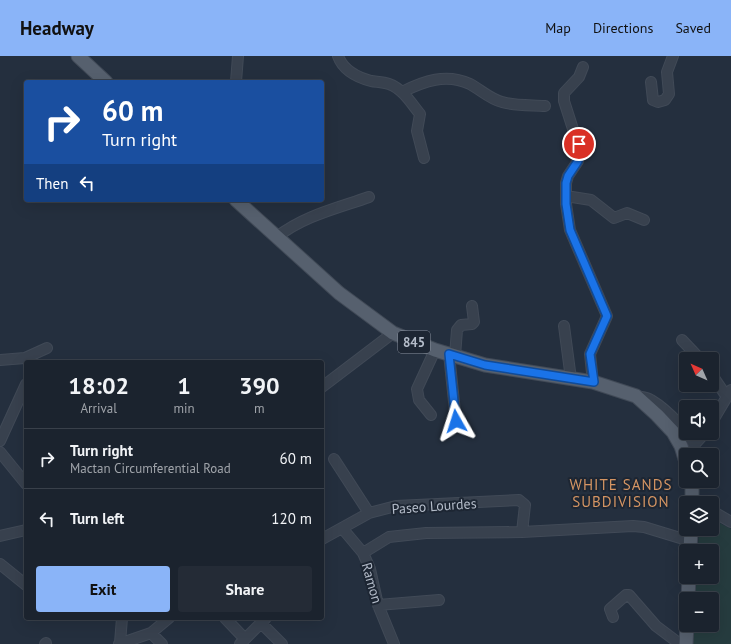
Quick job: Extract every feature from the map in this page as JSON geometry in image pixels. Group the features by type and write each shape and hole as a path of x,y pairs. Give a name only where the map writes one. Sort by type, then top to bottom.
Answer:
{"main road":[{"path":"78,56 104,80"},
{"name":"845","path":"238,202 339,293 393,333 435,350 485,365 594,382 636,396 673,432 682,448"},
{"path":"686,644 687,632"}],"street":[{"path":"236,80 238,56"},
{"path":"338,56 341,65 353,74 370,81 389,84 402,92 420,114 417,131 424,158"},
{"path":"651,82 653,100 658,102 667,98 669,89 666,72 673,56"},
{"path":"583,67 579,77 564,93 564,101 580,151 578,161 568,176 566,196 570,230 607,316 590,354 594,382"},
{"path":"402,92 423,81 451,79 469,84 492,99 504,103 545,106"},
{"path":"566,196 591,200 614,218 627,213 644,220"},
{"path":"277,237 289,227 369,197"},
{"path":"456,421 452,355 457,330 461,325 472,324 474,322 472,306"},
{"path":"564,326 571,379"},
{"path":"324,385 393,333"},
{"path":"682,340 693,352"},
{"path":"0,360 26,360 47,348"},
{"path":"431,415 419,400 417,389 435,350"},
{"path":"719,382 729,393 719,410"},
{"path":"0,441 24,391"},
{"path":"636,396 650,398 661,407 695,444 696,448"},
{"path":"695,444 699,440"},
{"path":"0,452 24,482"},
{"path":"334,459 369,513"},
{"name":"Paseo Lourdes","path":"324,538 369,513 396,506 518,500 525,505 522,532"},
{"path":"719,515 731,522"},
{"path":"363,553 389,538 426,533 522,532 633,526 690,540"},
{"name":"Ramon","path":"342,528 363,553 370,569 378,605 394,644"},
{"path":"0,536 24,531"},
{"path":"0,564 24,583"},
{"path":"613,617 610,609 626,595 629,595 656,626 680,644"},
{"path":"378,605 440,600"},
{"path":"122,620 119,643 151,632 166,620"},
{"path":"226,620 243,642 264,621 282,644"},
{"path":"151,632 162,644"}],"green space":[{"path":"719,523 731,529 731,644 693,644 694,632 719,632 719,592 696,592 696,584 719,584 719,544 698,544 699,536 719,536"}],"district":[{"name":"WHITE SANDS SUBDIVISION","path":"621,494"}],"route":[{"path":"456,421 449,354 485,365 594,382 590,354 592,346 607,316 570,230 566,204 566,183 568,176 578,161 580,151 579,144"}]}
